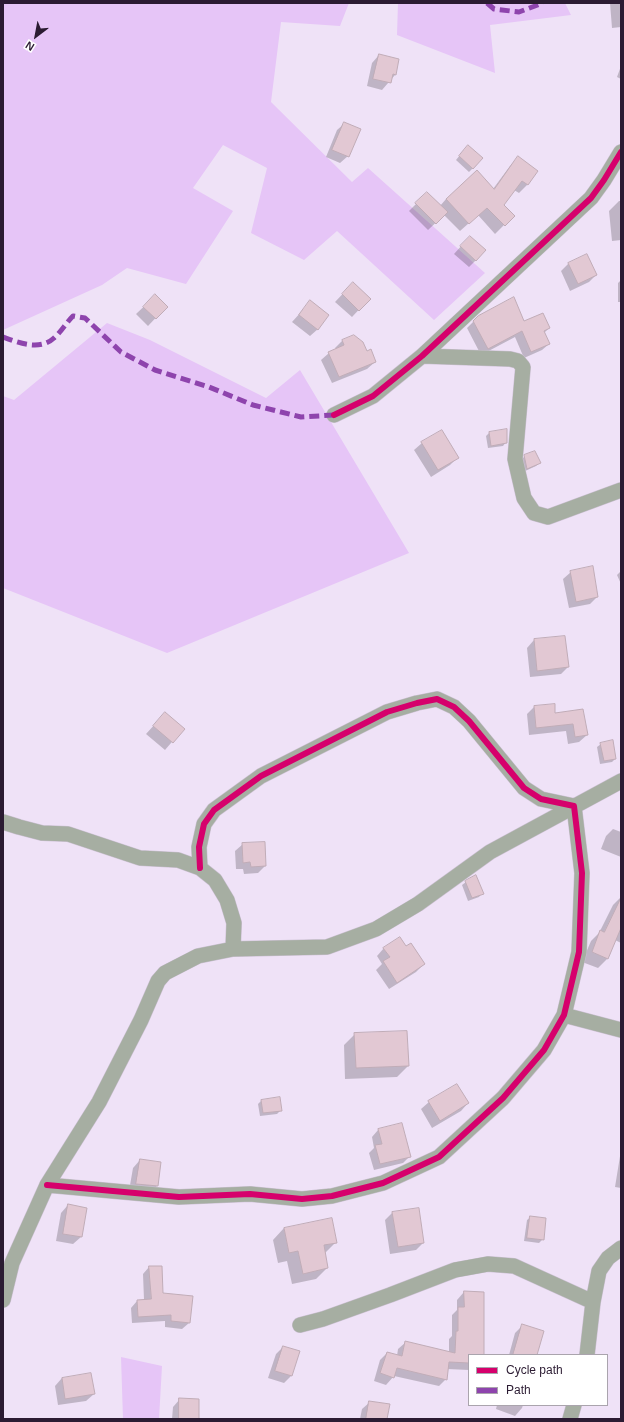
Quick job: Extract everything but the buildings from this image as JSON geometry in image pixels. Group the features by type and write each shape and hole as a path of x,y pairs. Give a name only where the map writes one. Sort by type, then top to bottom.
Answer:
{"street":[{"path":"334,415 373,396 422,356 592,198 621,152"},
{"path":"422,356 510,360 518,361 523,367 515,459 524,498 534,513 548,517 621,490"},
{"path":"200,868 199,847 204,824 214,810 261,776 387,712 417,702 437,699 454,707 469,722 524,788 541,799 574,806"},
{"path":"3,1300 12,1263 46,1185 98,1102 141,1020 158,981 165,973 198,956 233,950 327,947 376,929 418,904 490,852 621,781"},
{"path":"46,1185 179,1197 250,1194 302,1199 332,1196 383,1183 439,1157 503,1098 544,1050 564,1015 579,952 582,873 574,806"},
{"path":"3,822 19,828 42,833 68,834 140,858 178,860 200,868 215,880 227,900 234,923 233,950"},
{"path":"564,1015 621,1030"},
{"path":"587,1354 593,1302 599,1272 608,1258 621,1248"},
{"path":"300,1325 323,1319 455,1270 488,1264 514,1266 593,1302"},
{"path":"570,1419 574,1406"}],"shaded area":[{"path":"3,3 349,3 340,26 281,22 271,102 352,182 368,168 485,273 434,320 337,231 304,260 251,233 267,168 223,145 193,188 233,211 186,284 127,268 102,285 3,330"},
{"path":"398,3 565,3 571,15 490,25 495,73 397,35"},
{"path":"107,323 150,340 266,398 300,370 409,553 167,653 3,588 3,396 14,400"},
{"path":"121,1357 162,1366 159,1419 123,1419"}],"marked path":[{"path":"487,3 494,9 519,12 543,3"},
{"path":"3,337 29,345 42,344 54,338 73,316 85,318 121,352 155,370 209,387 253,405 301,417 334,415"}],"cycle path":[{"path":"334,415 373,396 422,356 591,198 621,152"},
{"path":"47,1185 179,1197 250,1194 302,1199 332,1196 383,1183 439,1157 503,1098 544,1050 564,1015 579,952 582,873 574,806 541,799 524,788 469,721 454,707 437,699 387,712 261,776 214,810 204,824 199,847 200,868"}]}
